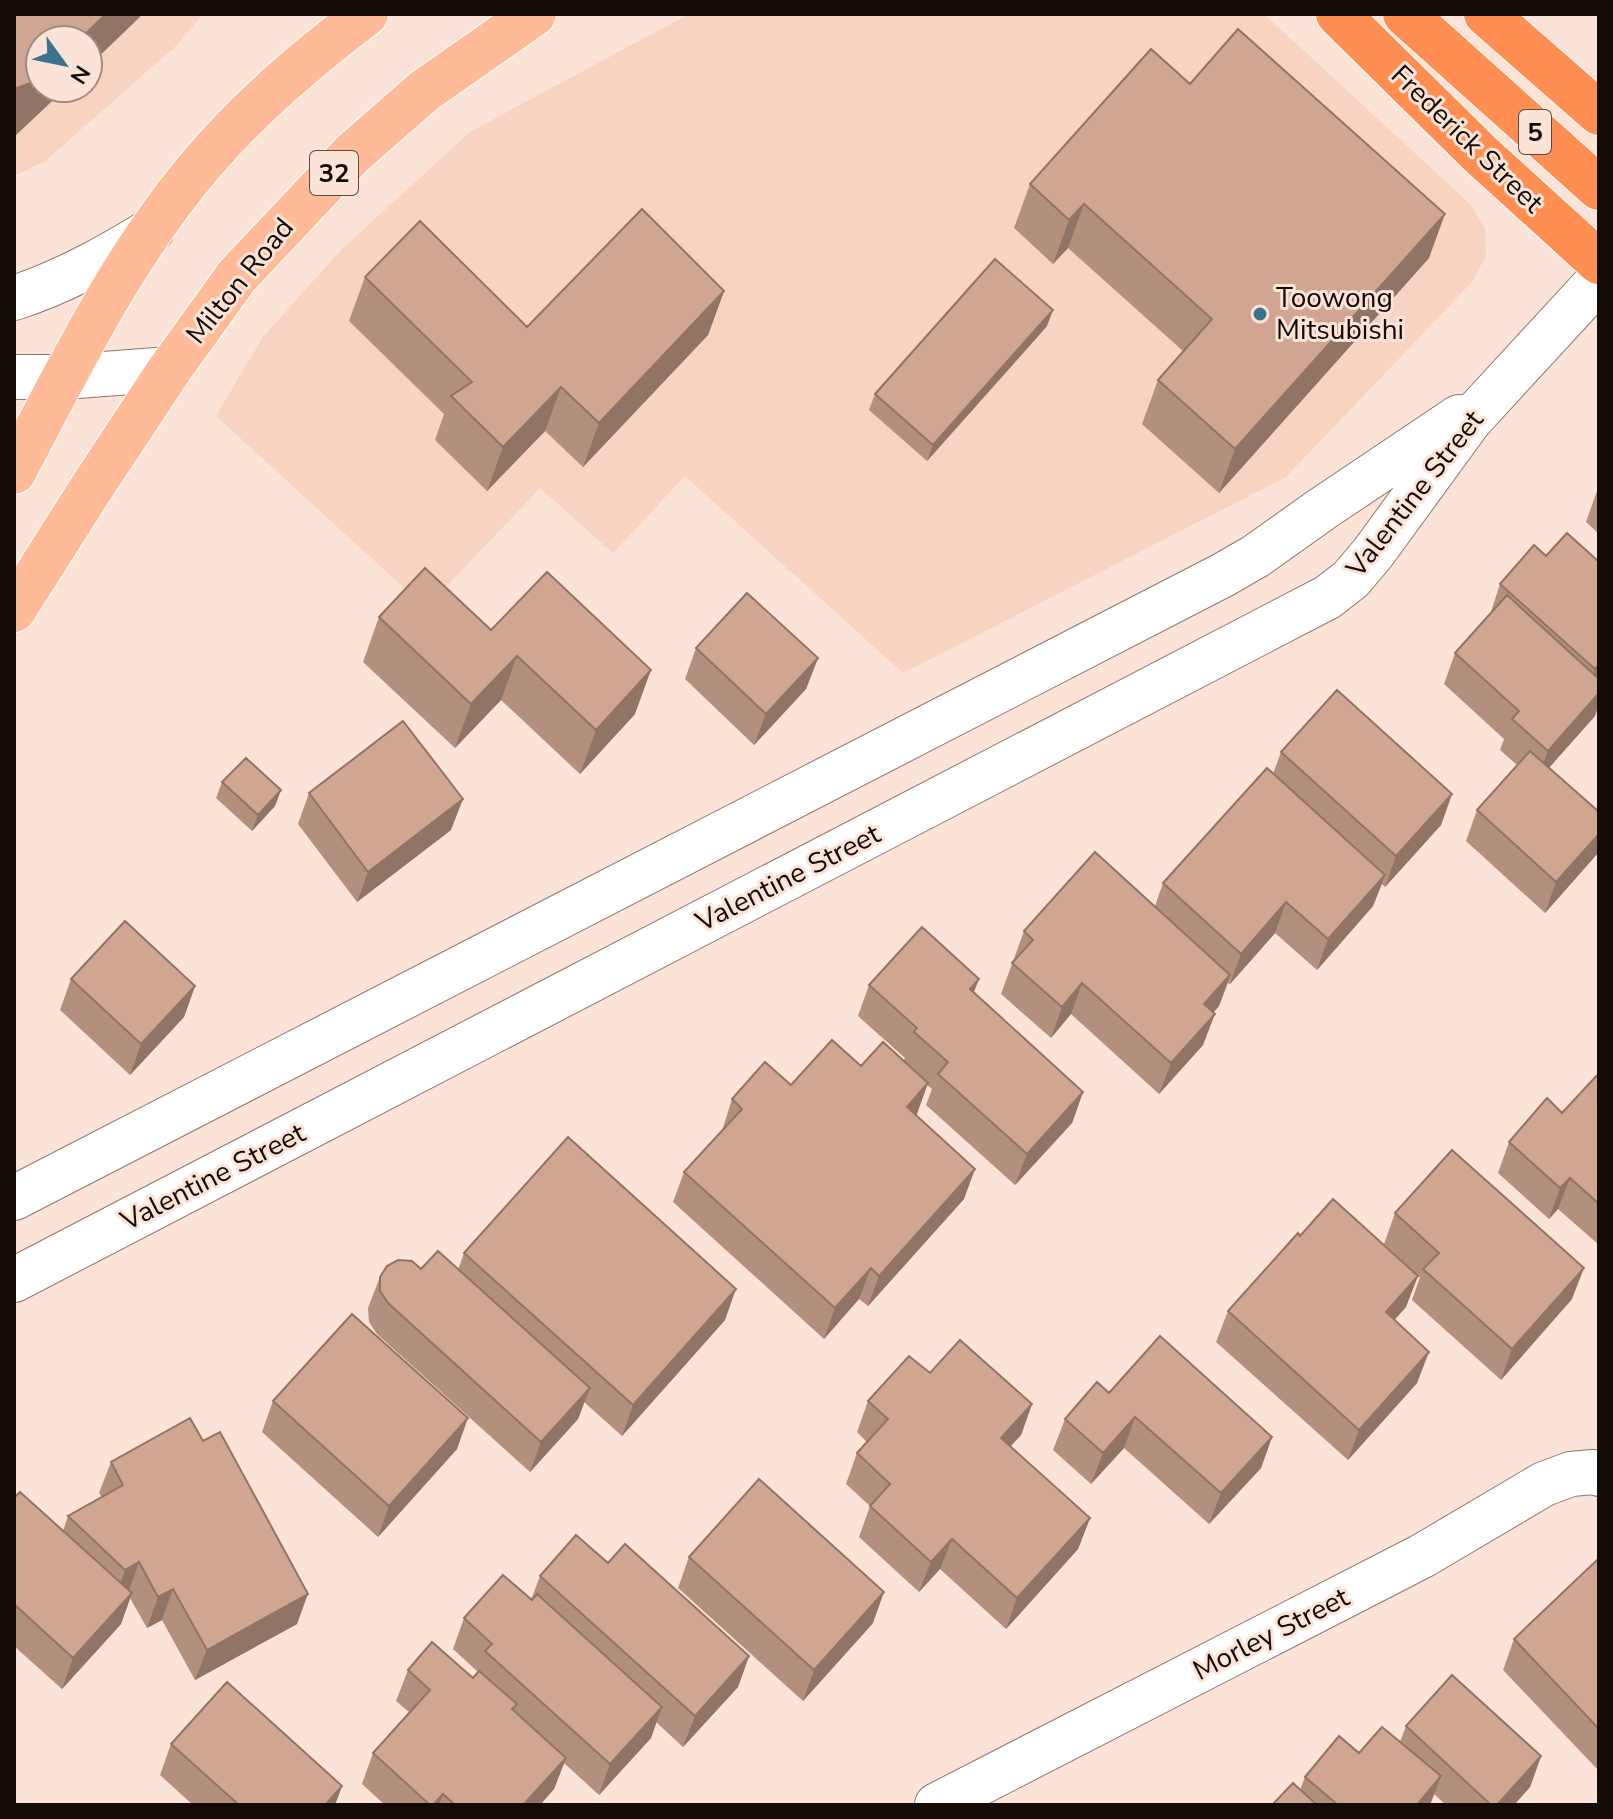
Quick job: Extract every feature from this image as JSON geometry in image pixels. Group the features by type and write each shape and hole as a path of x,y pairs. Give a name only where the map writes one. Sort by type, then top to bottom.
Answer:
{"highway":[{"name":"Frederick Street","path":"1338,14 1479,153 1599,262"},
{"name":"5","path":"1405,14 1599,188"},
{"name":"5","path":"1486,14 1599,113"}],"main road":[{"path":"14,472 92,323 152,230 204,162 241,121 311,57 366,14"},
{"name":"Milton Road","path":"14,610 170,369 237,276 352,154 424,91 534,14"}],"street":[{"path":"14,298 70,277 152,230"},
{"name":"Valentine Street","path":"14,1280 1328,597 1351,579 1373,553 1453,442 1494,393 1599,280"},
{"path":"14,377 64,377 170,369"},
{"name":"Valentine Street","path":"14,1198 1223,575 1256,556 1494,393"},
{"name":"Morley Street","path":"937,1805 1422,1556 1544,1484 1597,1469"}],"shaded area":[{"path":"14,14 203,14 177,45 45,161 14,176"},
{"path":"689,14 1264,14 1470,204 1485,228 1486,256 1472,282 1286,477 903,673 685,476 613,553 540,488 426,608 216,416 263,337 342,249 470,132"}],"building":[{"path":"14,14 106,14 96,24 24,24 24,85 14,89"},
{"name":"Toowong Mitsubishi","path":"1238,29 1445,214 1235,449 1158,380 1212,319 1084,204 1069,220 1030,184 1151,49 1190,84"},
{"path":"642,209 724,291 599,423 561,387 503,447 451,396 472,382 365,277 420,221 527,327"},
{"path":"995,259 1053,310 933,445 875,394"},
{"path":"1567,533 1599,562 1599,664 1595,669 1500,584 1534,545 1546,556"},
{"path":"425,568 491,630 547,572 651,670 596,730 517,656 471,704 379,617"},
{"path":"747,593 818,658 766,714 696,648"},
{"path":"1507,595 1599,679 1599,693 1548,751 1512,719 1519,711 1455,653"},
{"path":"1337,690 1452,794 1396,856 1281,752"},
{"path":"403,721 463,799 368,872 309,793"},
{"path":"1530,751 1599,812 1599,834 1556,882 1477,810"},
{"path":"246,758 281,790 258,815 222,782"},
{"path":"1267,768 1385,875 1328,939 1286,902 1241,954 1163,883"},
{"path":"1095,852 1230,975 1204,1004 1215,1014 1171,1063 1082,983 1062,1007 1012,963 1033,940 1024,931"},
{"path":"125,921 195,986 141,1044 71,979"},
{"path":"922,927 979,979 970,989 1083,1092 1027,1154 938,1074 948,1062 914,1032 917,1028 869,985"},
{"path":"832,1040 861,1066 883,1042 928,1083 907,1107 975,1169 879,1276 871,1268 835,1308 684,1172 742,1109 732,1099 765,1062 791,1085"},
{"path":"1599,1073 1599,1204 1570,1178 1560,1188 1509,1142 1547,1098 1562,1113"},
{"path":"568,1137 736,1289 633,1405 464,1253"},
{"path":"1452,1150 1584,1268 1512,1349 1423,1269 1439,1253 1395,1213"},
{"path":"1333,1199 1418,1276 1386,1312 1429,1352 1359,1430 1228,1311"},
{"path":"438,1251 590,1388 541,1442 388,1303 380,1291 380,1277 387,1266 398,1260 412,1261 421,1269"},
{"path":"352,1314 468,1418 389,1506 273,1401"},
{"path":"1160,1336 1272,1437 1221,1493 1135,1417 1103,1453 1065,1419 1097,1382 1109,1393"},
{"path":"960,1340 1032,1404 1001,1438 1090,1518 1017,1598 952,1539 931,1562 870,1506 890,1484 857,1453 888,1419 868,1401 909,1356 930,1373"},
{"path":"190,1418 203,1441 220,1432 308,1594 207,1650 173,1589 158,1597 139,1562 125,1570 68,1516 123,1485 111,1462"},
{"path":"759,1479 884,1592 814,1670 689,1557"},
{"path":"20,1492 132,1593 73,1658 14,1604 14,1498"},
{"path":"576,1535 608,1563 625,1544 749,1656 695,1716 540,1576"},
{"path":"1597,1560 1599,1563 1599,1729 1514,1639"},
{"path":"503,1575 532,1600 537,1594 662,1707 610,1764 485,1651 492,1644 464,1618"},
{"path":"432,1642 473,1678 479,1671 517,1704 512,1709 566,1758 523,1805 455,1805 443,1794 430,1805 373,1753 430,1690 408,1670"},
{"path":"1452,1675 1541,1756 1497,1805 1491,1805 1406,1726"},
{"path":"227,1682 342,1786 325,1805 239,1805 171,1744"},
{"path":"1382,1727 1441,1776 1417,1805 1338,1805 1305,1777 1339,1736 1359,1753"},
{"path":"1293,1783 1317,1805 1272,1805"}],"place":[{"name":"Toowong Mitsubishi","path":"1260,314"}]}
